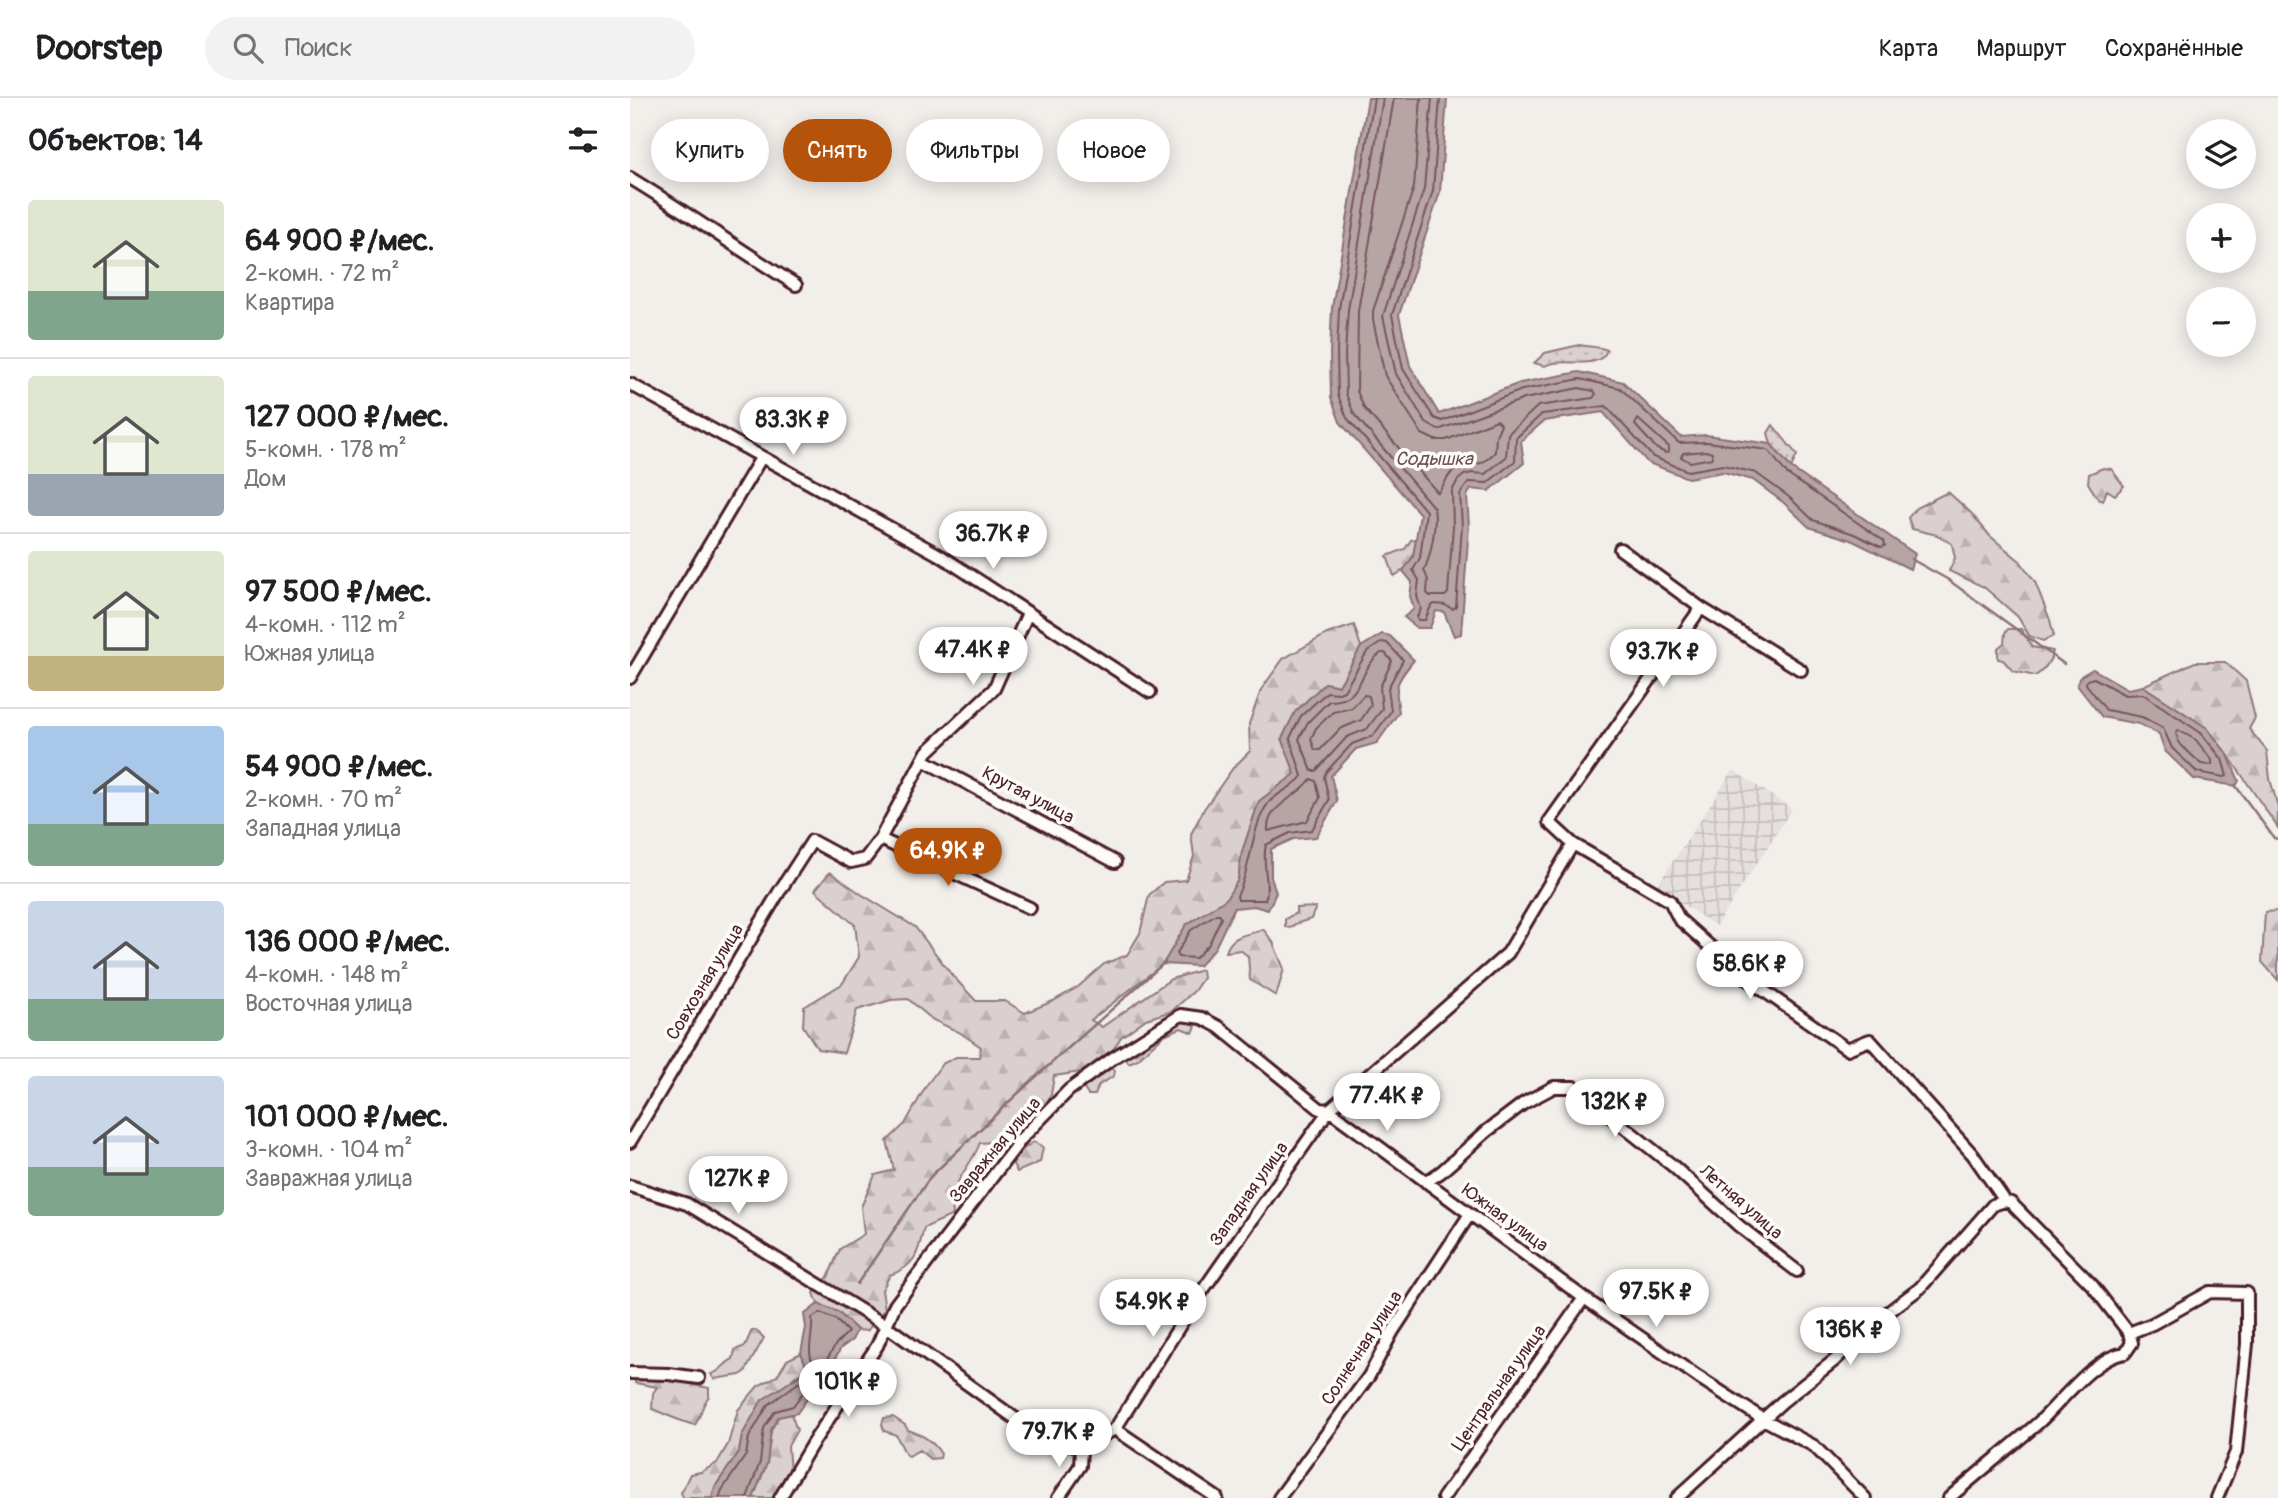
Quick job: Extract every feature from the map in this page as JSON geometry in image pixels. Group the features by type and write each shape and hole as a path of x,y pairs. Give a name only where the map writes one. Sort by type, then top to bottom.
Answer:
{"street":[{"path":"630,178 796,285"},
{"path":"630,384 941,556 1150,692"},
{"path":"630,678 761,458"},
{"path":"1620,549 1701,608 1801,670"},
{"path":"1701,608 1549,822 1573,844 1670,901 1679,919 1747,979 1847,1049 1870,1040 1973,1155 2008,1202 2092,1285 2129,1333 2132,1343 2125,1353 2113,1355 2094,1368 2038,1423 1949,1498"},
{"path":"1028,613 994,689 927,752 880,839 1030,908"},
{"name":"Крутая улица","path":"923,760 1115,862"},
{"name":"Совхозная улица","path":"630,1142 812,841 851,862 865,859 880,839"},
{"name":"Западная улица","path":"1115,1429 1194,1303 1329,1110 1508,953 1573,844"},
{"name":"Завражная улица","path":"780,1498 877,1346 895,1305 1022,1138 1069,1090 1113,1058 1181,1015 1202,1018 1219,1027 1320,1109 1329,1110"},
{"name":"Летняя улица","path":"1426,1182 1524,1103 1554,1087 1574,1087 1673,1166 1739,1226 1797,1271"},
{"name":"Южная улица","path":"1329,1110 1584,1298 1698,1377 1763,1419 1814,1446 1865,1498"},
{"path":"630,1186 687,1204 885,1325 1037,1434 1081,1447 1115,1429 1217,1498"},
{"path":"1677,1498 1870,1326 1920,1288 1993,1205 2008,1202"},
{"name":"Солнечная улица","path":"1279,1498 1368,1376 1393,1331 1470,1214"},
{"path":"2129,1333 2152,1324 2210,1292 2247,1293 2247,1344 2236,1452 2217,1498"},
{"name":"Центральная улица","path":"1443,1498 1584,1298"},
{"path":"630,1373 699,1378"},
{"path":"1058,1498 1080,1465 1081,1447"}],"shaded area":[{"path":"1733,770 1792,809 1716,926 1656,887"}],"green space":[{"path":"1579,345 1607,350 1603,357 1589,362 1561,362 1545,366 1534,363 1545,353"},
{"path":"1773,425 1797,455 1791,468 1771,444 1768,433"},
{"path":"2103,468 2111,469 2124,486 2115,495 2107,490 2103,501 2098,499 2088,483 2089,474"},
{"path":"1948,492 1971,513 1990,536 2020,561 2035,582 2054,636 2043,641 2029,636 2018,617 1984,587 1949,571 1955,558 1952,544 1937,535 1912,529 1908,518 1916,508"},
{"path":"1416,539 1410,561 1394,576 1387,556 1405,549 1411,540"},
{"path":"1354,625 1361,647 1339,686 1325,683 1295,712 1296,774 1259,801 1242,852 1238,880 1226,900 1186,925 1163,964 1091,1020 1102,1027 1171,979 1202,970 1203,978 1194,991 1172,1011 1146,1019 1121,1037 1111,1053 1088,1071 1054,1076 1051,1095 1039,1114 1023,1116 1009,1145 980,1143 957,1184 953,1215 924,1228 920,1245 911,1263 890,1275 882,1290 885,1309 867,1331 857,1330 838,1312 818,1304 814,1293 828,1277 840,1249 864,1234 861,1207 875,1175 894,1170 887,1141 905,1124 942,1064 956,1057 979,1057 981,1047 959,1032 933,1020 908,999 891,1000 857,1010 844,1053 818,1049 803,1026 804,1007 842,984 859,957 855,925 815,890 830,872 915,927 976,1001 1005,1001 1025,1013 1053,1001 1078,987 1104,964 1127,955 1140,933 1149,895 1164,882 1186,880 1194,856 1191,834 1204,809 1233,768 1250,751 1249,724 1261,690 1283,659 1327,634"},
{"path":"2008,629 2021,629 2032,647 2053,651 2047,665 2035,676 2013,671 2003,660 1998,659 1998,648 2004,643"},
{"path":"2195,662 2225,662 2246,681 2255,718 2249,729 2267,751 2270,779 2278,807 2278,828 2207,728 2143,686"},
{"path":"1316,907 1311,919 1290,928 1285,927 1285,919 1296,913 1296,908"},
{"path":"2278,911 2278,980 2262,962 2265,912"},
{"path":"1263,929 1273,942 1284,969 1276,996 1250,980 1248,956 1240,950 1226,952 1236,938"},
{"path":"696,993 703,996 700,1009 695,1016 683,1023 682,1017"},
{"path":"1181,1021 1196,1026 1193,1033 1181,1028 1164,1035 1138,1059 1129,1063 1126,1059 1157,1034"},
{"path":"1108,1067 1115,1070 1114,1076 1099,1085 1095,1095 1088,1095 1082,1086"},
{"path":"1034,1142 1043,1147 1040,1162 1017,1172 1013,1164 1016,1157"},
{"path":"752,1330 756,1330 764,1338 745,1372 714,1379 711,1374 733,1359 735,1350 745,1346"},
{"path":"801,1353 808,1370 794,1377 742,1435 739,1452 715,1487 712,1498 684,1498 681,1493 690,1474 701,1472 717,1463 728,1444 738,1410 758,1386 777,1376 787,1360"},
{"path":"637,1376 655,1376 709,1388 709,1396 695,1425 652,1409 653,1393 657,1387 635,1383"},
{"path":"791,1414 797,1430 788,1446 790,1472 774,1498 753,1498 767,1463 771,1430 778,1417"},
{"path":"893,1417 908,1430 931,1442 941,1454 940,1458 930,1459 919,1450 906,1455 896,1435 884,1431 884,1418"}],"water":[{"name":"Содышка","path":"1368,98 1447,98 1440,192 1399,315 1410,366 1439,414 1520,383 1579,372 1623,382 1681,437 1706,435 1771,444 1791,468 1915,554 1910,569 1851,540 1809,527 1784,503 1753,480 1723,472 1688,478 1648,463 1603,412 1544,421 1521,441 1524,463 1489,491 1471,489 1467,496 1469,526 1461,634 1454,636 1444,612 1436,611 1430,628 1417,628 1404,617 1414,609 1410,596 1412,582 1403,571 1413,557 1420,514 1340,422 1331,397 1332,308"},
{"path":"1382,634 1390,636 1414,660 1398,684 1399,712 1377,743 1356,749 1331,776 1337,801 1316,837 1293,839 1271,849 1271,877 1276,893 1268,910 1254,906 1234,908 1215,948 1199,966 1163,964 1186,925 1226,899 1238,880 1242,852 1259,801 1295,774 1282,738 1295,712 1325,683 1339,686 1361,647"},
{"path":"2093,669 2128,689 2143,686 2207,728 2228,755 2239,781 2236,786 2194,779 2165,751 2159,734 2139,724 2102,717 2077,685 2081,676"},
{"path":"818,1304 838,1312 857,1330 852,1340 841,1348 829,1369 813,1377 812,1392 797,1413 778,1417 771,1430 767,1463 753,1498 712,1498 715,1487 739,1452 742,1435 762,1400 808,1370 801,1353 806,1327 804,1315"}],"waterway":[{"path":"1911,559 1947,579 2064,664"},
{"path":"2235,785 2274,838 2278,839"},
{"path":"857,1284 931,1176 1029,1083 1165,962"}]}
